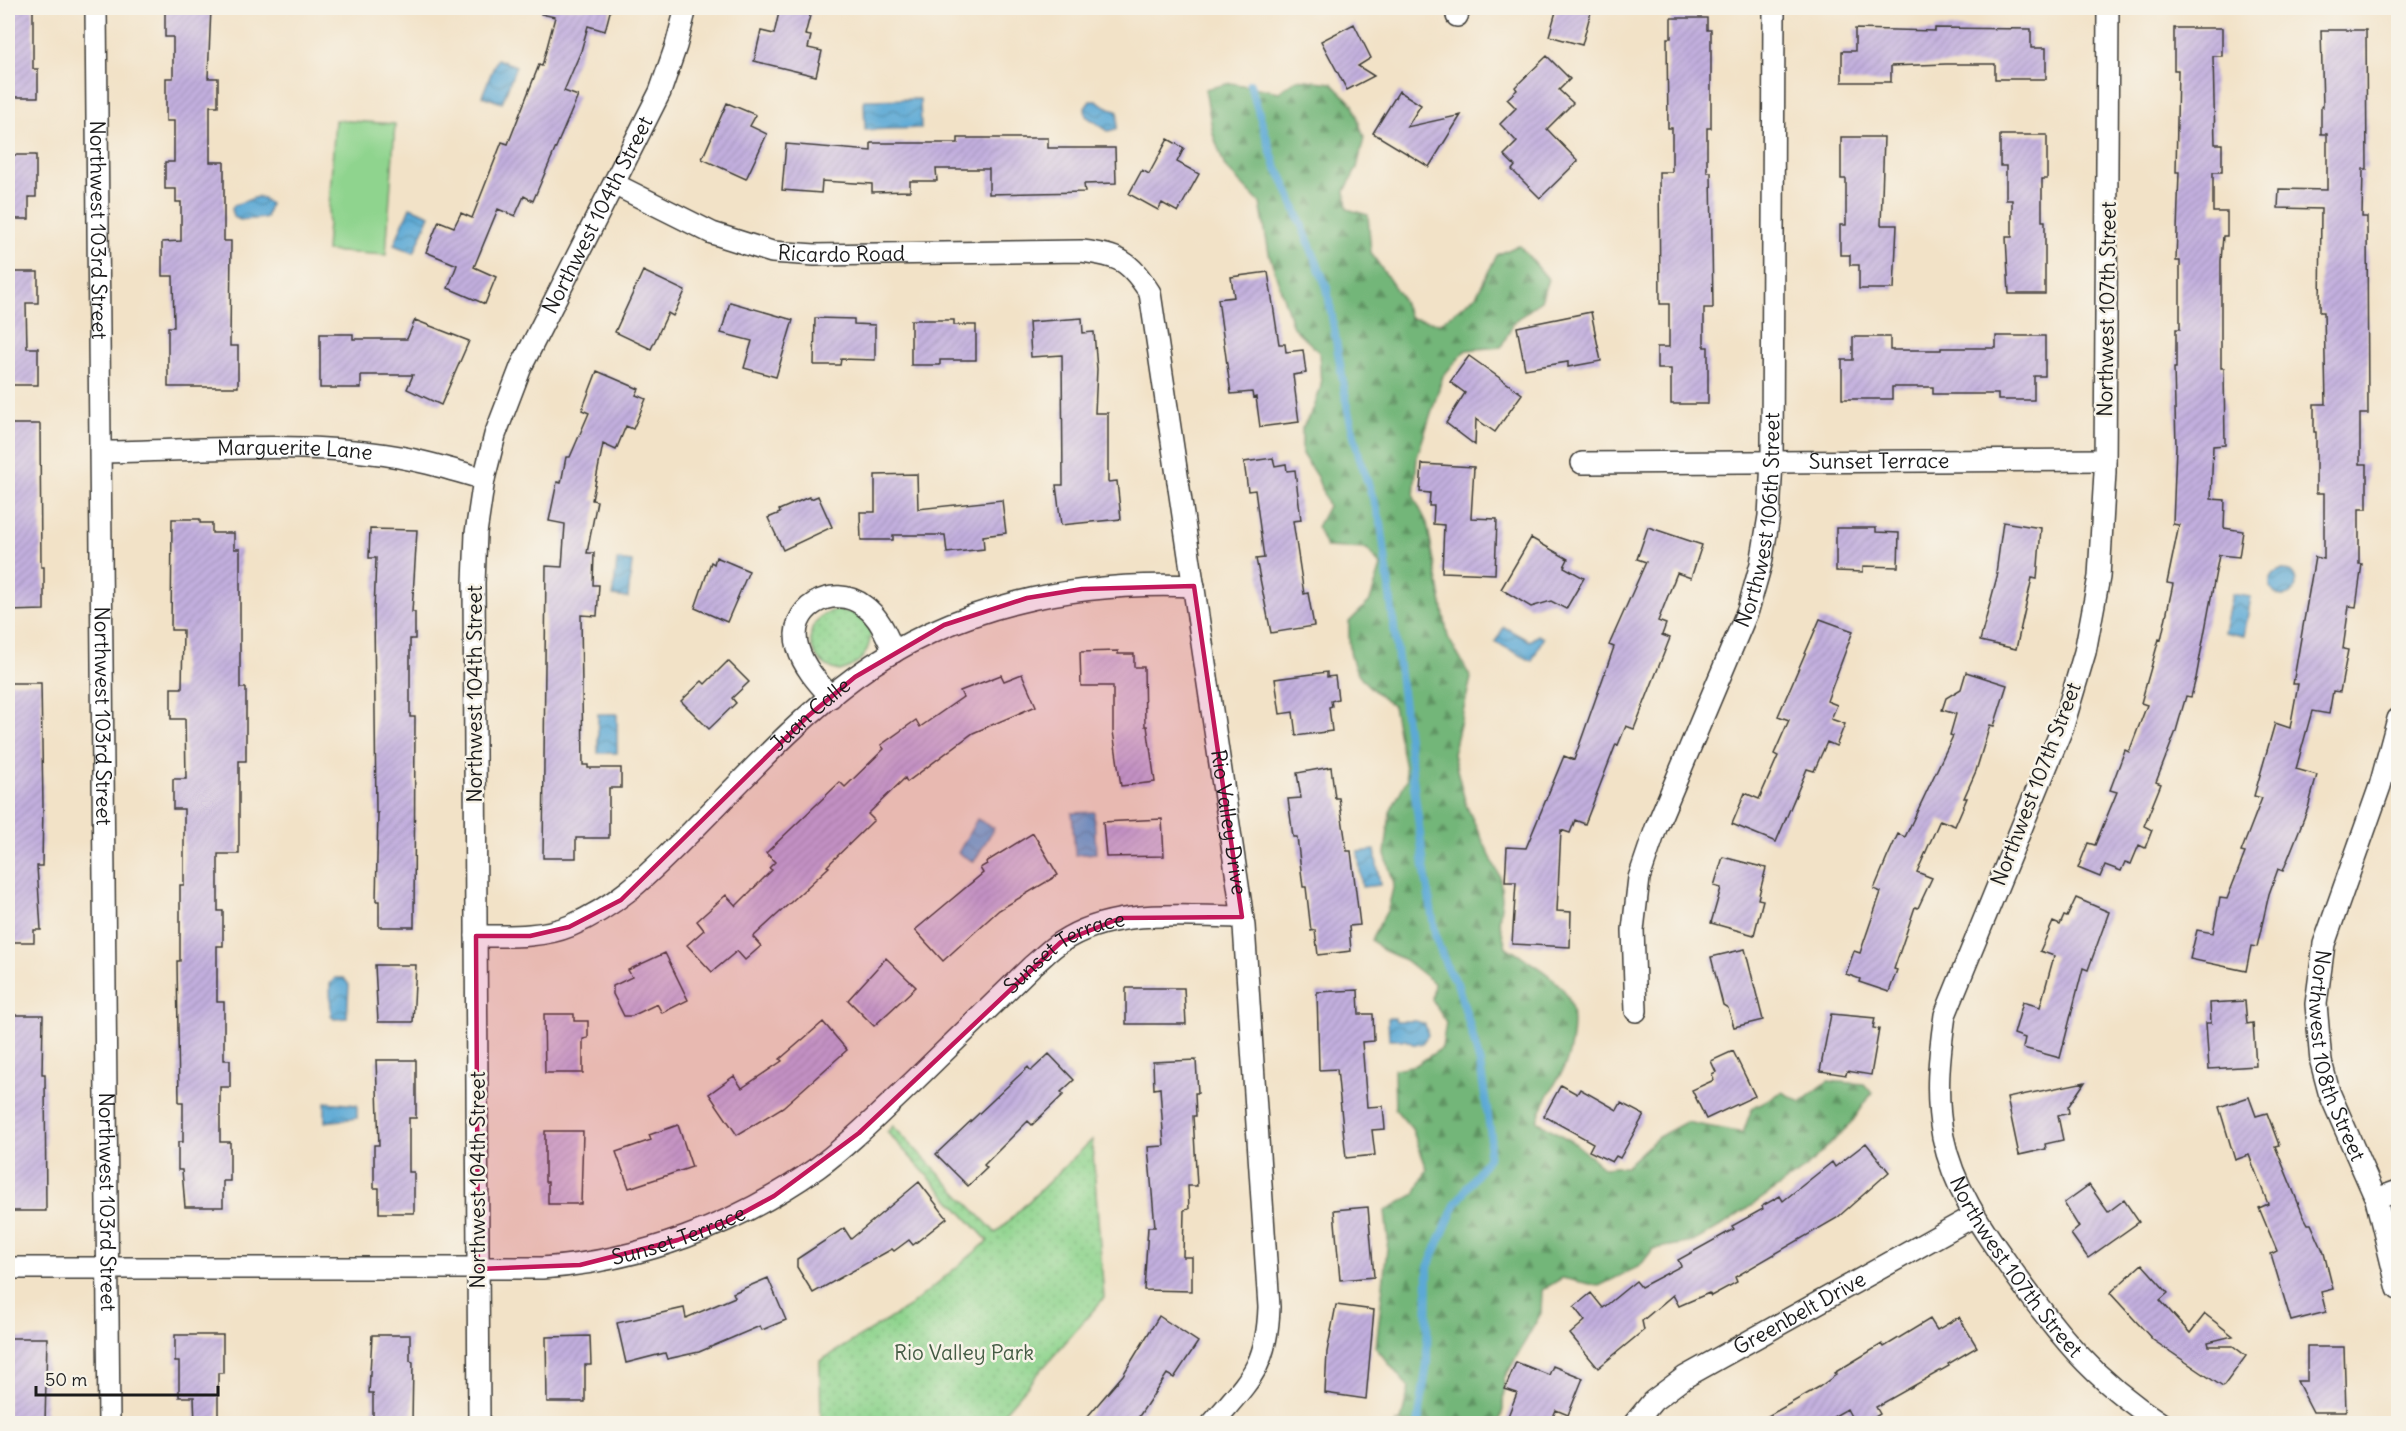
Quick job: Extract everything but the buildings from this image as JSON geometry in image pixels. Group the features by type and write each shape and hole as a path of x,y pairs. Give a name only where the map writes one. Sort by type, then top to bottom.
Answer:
{"street":[{"name":"Northwest 103rd Street","path":"96,8 109,1424"},
{"name":"Northwest 104th Street","path":"479,1424 474,583 476,533 484,479 495,435 521,367 660,92 686,8"},
{"name":"Northwest 106th Street","path":"1636,1011 1633,930 1639,878 1656,828 1748,610 1761,564 1769,516 1772,461 1774,8"},
{"name":"Northwest 107th Street","path":"2108,8 2105,460 2099,577 2085,652 2063,726 1945,1015 1938,1060 1939,1113 1944,1140 1958,1181 1974,1216 2039,1309 2072,1351 2132,1405 2162,1424"},
{"name":"Ricardo Road","path":"614,184 712,233 772,252 815,255 1082,251"},
{"name":"Rio Valley Drive","path":"1082,251 1112,255 1135,270 1150,292 1242,917 1269,1307 1268,1338 1261,1361 1243,1390 1212,1424"},
{"name":"Marguerite Lane","path":"101,452 327,449 428,462 484,479"},
{"name":"Sunset Terrace","path":"1582,463 2105,460"},
{"name":"Juan Calle","path":"476,936 530,936 569,927 621,900 808,716 855,677 894,652 944,625 1027,598 1082,589 1138,584 1194,586"},
{"path":"831,697 813,677 798,648 796,628 802,613 817,600 833,596 850,598 865,606 884,630 894,652"},
{"name":"Northwest 108th Street","path":"2398,719 2393,761 2324,945 2316,1004 2321,1062 2329,1092 2376,1199 2398,1289"},
{"name":"Sunset Terrace","path":"8,1268 478,1269 580,1265 678,1240 728,1221 774,1196 818,1167 859,1133 1032,966 1061,942 1090,927 1121,918 1242,917"},
{"path":"2376,1199 2398,1191"},
{"name":"Greenbelt Drive","path":"1634,1424 1653,1401 1685,1377 1974,1216"}],"highlighted area":[{"path":"1194,586 1242,917 1121,918 1061,942 859,1133 774,1196 728,1221 678,1240 580,1265 478,1269 476,936 530,936 569,927 621,900 808,716 855,677 944,625 1027,598 1082,589"}],"green space":[{"path":"1297,79 1332,83 1353,105 1364,138 1357,168 1345,191 1347,209 1368,215 1371,253 1400,295 1410,318 1440,323 1476,296 1497,255 1519,245 1548,279 1541,301 1514,322 1501,347 1466,350 1443,376 1417,457 1414,497 1427,523 1448,637 1471,678 1453,754 1466,805 1500,877 1502,899 1499,920 1506,947 1552,978 1565,992 1572,1009 1571,1043 1566,1064 1537,1121 1576,1144 1604,1168 1626,1166 1658,1137 1686,1122 1743,1133 1752,1108 1782,1092 1801,1102 1828,1081 1864,1084 1872,1093 1852,1122 1806,1168 1726,1223 1693,1242 1653,1249 1640,1266 1599,1286 1562,1278 1542,1290 1541,1313 1504,1379 1503,1410 1499,1423 1394,1423 1401,1421 1409,1388 1376,1348 1388,1239 1385,1211 1415,1194 1427,1169 1412,1129 1395,1109 1394,1069 1416,1065 1442,1048 1446,1022 1432,1000 1434,983 1405,960 1383,950 1371,940 1388,909 1394,884 1385,854 1390,812 1407,779 1393,706 1363,679 1357,671 1350,651 1349,622 1370,601 1381,566 1367,549 1326,547 1317,527 1328,506 1317,477 1302,454 1302,428 1314,408 1321,386 1319,352 1293,327 1269,253 1260,203 1225,167 1213,134 1205,89 1231,83 1279,92"},
{"path":"335,120 395,124 386,255 326,251"},
{"path":"835,610 857,613 871,628 869,644 864,656 854,665 839,671 819,660 813,651 811,641 811,632 815,623 823,615"},
{"name":"Rio Valley Park","path":"893,1126 996,1233 1092,1140 1104,1298 995,1423 821,1423 820,1361 909,1307 988,1241 887,1132"}],"water":[{"path":"497,59 516,66 502,103 482,96"},
{"path":"920,99 921,128 865,130 864,100"},
{"path":"1090,101 1096,101 1118,112 1117,129 1108,131 1086,116 1085,108"},
{"path":"257,197 263,198 270,204 266,218 240,220 234,217 232,209 234,205"},
{"path":"410,207 430,215 414,253 394,245"},
{"path":"617,560 632,562 628,598 613,596"},
{"path":"2283,570 2292,574 2296,583 2292,592 2283,596 2274,592 2270,583 2274,574"},
{"path":"2232,594 2251,597 2244,636 2224,632"},
{"path":"1504,627 1529,641 1538,635 1543,638 1532,661 1495,642"},
{"path":"598,714 617,714 617,753 598,753"},
{"path":"1094,812 1096,853 1075,855 1072,813"},
{"path":"977,819 994,828 974,862 958,853"},
{"path":"1375,850 1380,885 1362,887 1358,852"},
{"path":"335,978 344,978 349,985 347,1018 334,1019 331,1016 330,984"},
{"path":"1388,1018 1395,1018 1396,1021 1416,1021 1425,1024 1428,1035 1422,1043 1415,1045 1405,1040 1389,1040"},
{"path":"325,1102 357,1105 357,1118 325,1122"}],"waterway":[{"path":"1250,84 1275,165 1283,179 1327,288 1348,411 1359,456 1381,523 1424,866 1436,939 1449,972 1457,983 1468,1019 1480,1064 1491,1136 1488,1158 1455,1205 1428,1267 1427,1363 1418,1424"}]}
